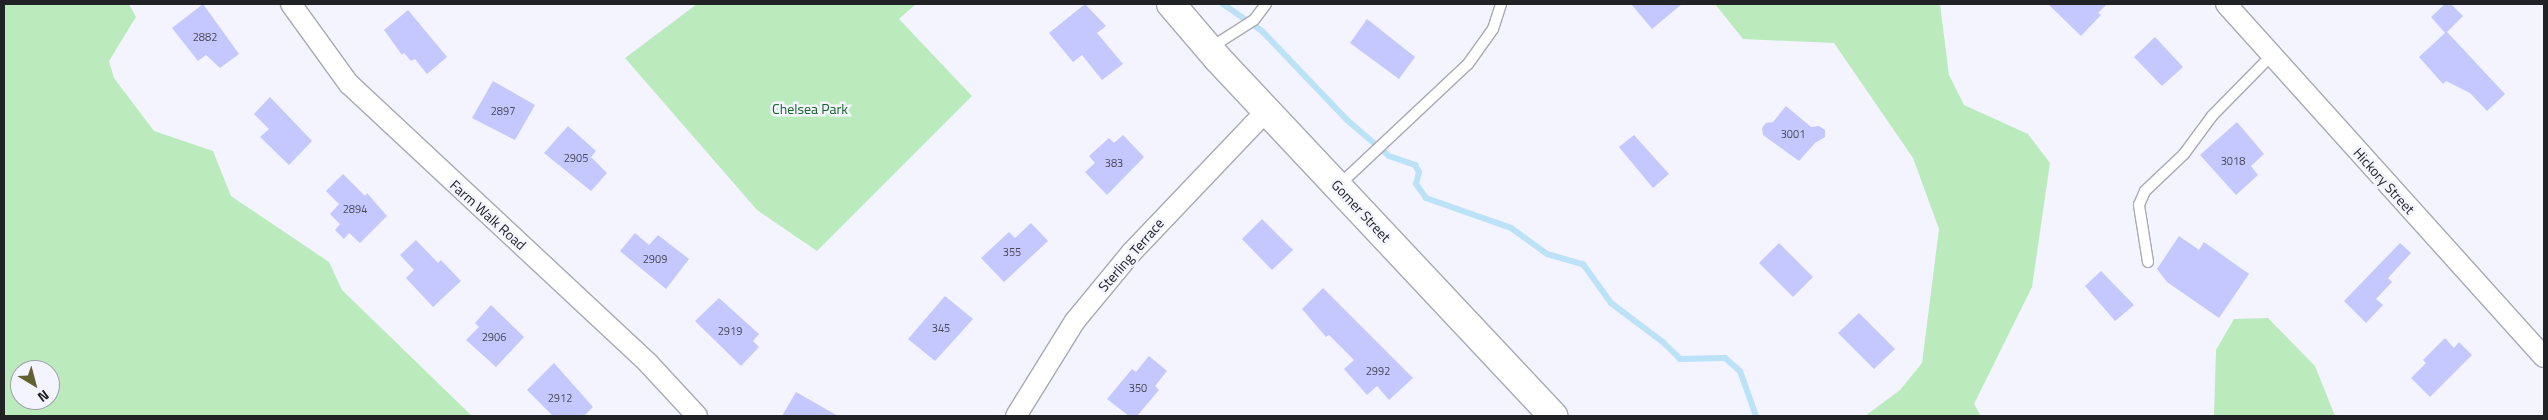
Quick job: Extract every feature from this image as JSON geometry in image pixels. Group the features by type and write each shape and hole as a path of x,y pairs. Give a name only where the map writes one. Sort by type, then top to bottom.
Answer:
{"street":[{"name":"Farm Walk Road","path":"291,4 349,84 648,363 697,416"},
{"name":"Gomer Street","path":"1171,4 1266,111 1553,416"},
{"name":"Hickory Street","path":"2226,4 2544,357"},
{"name":"Sterling Terrace","path":"1016,416 1075,320 1131,253 1266,111"}],"lane":[{"path":"1209,49 1254,20 1266,4"},
{"path":"1337,186 1468,64 1492,30 1501,4"},
{"path":"2148,262 2139,205 2145,191 2184,154 2212,116 2271,56"}],"green space":[{"path":"4,4 129,4 136,17 109,61 114,78 154,131 213,151 231,196 329,262 342,290 472,416 4,416"},
{"name":"Chelsea Park","path":"697,4 916,4 899,19 972,96 817,251 757,210 625,58"},
{"path":"1715,4 1940,4 1949,75 1964,105 2028,134 2050,163 2032,287 1974,404 1981,416 1865,416 1900,390 1922,363 1939,229 1913,158 1834,43 1743,39"},
{"path":"2268,318 2315,366 2335,416 2214,416 2216,350 2234,319"}],"building":[{"path":"203,4 239,54 220,68 206,55 198,61 172,28"},
{"path":"1085,4 1106,26 1097,33 1123,64 1102,80 1082,55 1073,62 1049,33"},
{"path":"1631,4 1682,4 1652,29"},
{"path":"2048,4 2107,4 2098,13 2101,15 2081,36"},
{"path":"2445,4 2451,4 2463,16 2447,32 2505,94 2487,111 2470,93 2446,81 2443,84 2419,57 2445,33 2431,17"},
{"path":"408,10 447,57 427,74 415,59 411,61 404,53 402,55 384,30"},
{"path":"1367,19 1415,57 1399,79 1350,43"},
{"path":"2155,37 2183,67 2162,86 2134,57"},
{"path":"493,81 535,105 515,140 472,118"},
{"path":"270,97 312,141 289,165 260,137 269,129 254,114"},
{"path":"1786,106 1811,127 1819,126 1825,130 1825,137 1815,143 1799,161 1763,135 1762,128 1766,123 1773,122"},
{"path":"2237,122 2264,154 2251,166 2258,175 2236,195 2200,155"},
{"path":"568,126 596,151 591,157 607,173 591,191 544,153"},
{"path":"1123,135 1144,157 1107,195 1085,172 1095,163 1089,156 1109,138 1114,143"},
{"path":"1634,135 1669,174 1653,188 1619,147"},
{"path":"343,174 365,196 367,193 387,216 360,243 349,233 344,239 335,230 340,224 330,214 339,204 326,191"},
{"path":"1262,219 1293,250 1272,270 1242,239"},
{"path":"1031,223 1048,241 1004,282 981,258 1009,232 1015,238"},
{"path":"635,233 649,245 658,235 689,259 666,289 620,251"},
{"path":"2179,236 2199,250 2204,242 2249,274 2219,318 2167,282 2157,269"},
{"path":"416,240 438,263 441,260 461,281 433,307 406,278 414,270 400,255"},
{"path":"1779,243 1813,277 1793,297 1759,263"},
{"path":"2400,243 2411,253 2388,278 2392,282 2376,299 2383,305 2366,323 2344,301"},
{"path":"2101,271 2134,305 2115,321 2085,286"},
{"path":"1323,288 1413,378 1389,400 1377,386 1367,395 1344,369 1354,360 1329,335 1326,337 1302,309"},
{"path":"945,296 973,319 935,361 908,339"},
{"path":"719,298 759,334 753,341 759,347 741,366 695,321"},
{"path":"491,305 524,337 496,367 466,340 479,327 475,323"},
{"path":"1859,313 1895,349 1874,369 1838,333"},
{"path":"2445,338 2454,348 2459,342 2472,355 2430,397 2411,378 2426,363 2423,360"},
{"path":"1149,356 1167,371 1155,386 1159,390 1137,416 1129,416 1107,399 1132,369 1136,372"},
{"path":"554,363 593,407 584,416 553,416 527,390"},
{"path":"796,392 838,416 782,416"}],"waterway":[{"path":"1223,4 1262,31 1347,120 1389,156 1415,165 1419,172 1416,184 1426,198 1511,228 1547,254 1583,264 1611,303 1663,342 1680,359 1725,358 1740,371 1756,416"}]}
